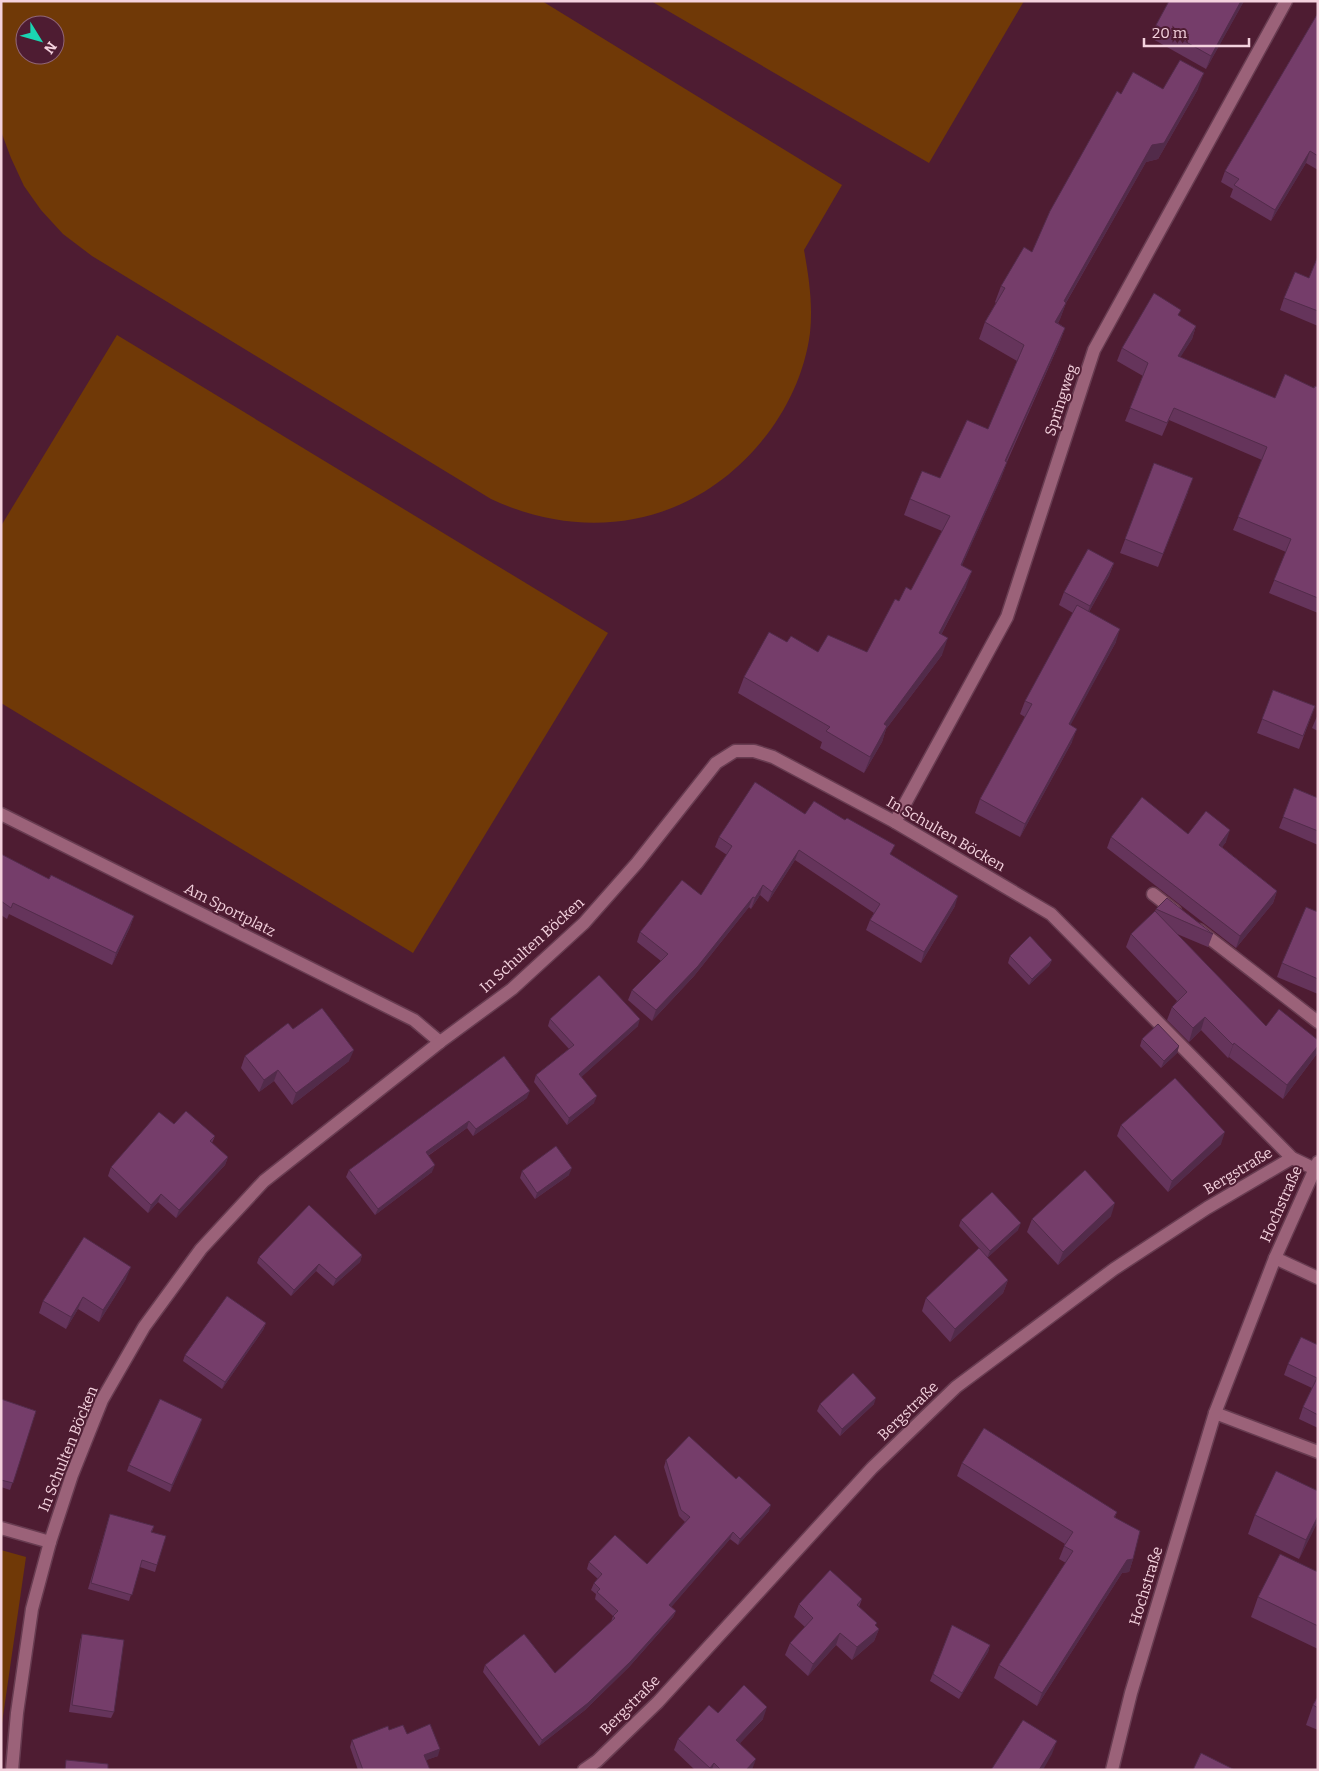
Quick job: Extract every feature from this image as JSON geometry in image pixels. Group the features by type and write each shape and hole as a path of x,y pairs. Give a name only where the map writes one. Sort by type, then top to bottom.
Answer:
{"street":[{"name":"Springweg","path":"896,822 1007,617 1094,350 1286,1"},
{"name":"In Schulten Böcken","path":"12,1770 17,1713 32,1609 50,1542 72,1475 102,1400 144,1327 201,1249 264,1181 440,1042 512,989 584,923 637,863 716,763 735,751 754,751 773,757 896,822 1051,914 1292,1158"},
{"name":"Am Sportplatz","path":"1,814 414,1020 440,1042"},
{"path":"1153,894 1318,1022"},
{"name":"Bergstraße","path":"584,1770 597,1761 658,1702 872,1468 956,1387 1114,1269 1207,1208 1292,1158 1316,1166"},
{"name":"Hochstraße","path":"1112,1770 1131,1693 1215,1413 1275,1258 1316,1166"},
{"name":"Hochstraße","path":"1275,1258 1318,1278"},
{"path":"1215,1413 1318,1452"},
{"path":"1,1528 50,1542"}],"shaded area":[{"path":"3,1 542,1 842,185 804,250 811,312 808,348 804,362 787,404 761,442 734,470 703,492 671,508 636,518 601,523 564,521 528,513 491,499 92,256 63,234 41,210 24,186 2,134 1,7"},
{"path":"651,1 1024,1 929,163"},
{"path":"117,335 608,633 413,953 1,703 1,526"},
{"path":"1,1550 26,1557 1,1730"}],"building":[{"path":"1169,1 1241,1 1211,56 1156,25"},
{"path":"1318,13 1318,156 1310,151 1275,210 1234,185 1239,179 1225,171"},
{"path":"1180,60 1204,73 1164,143 1152,145 1064,301 1066,303 1055,322 1065,328 961,565 972,571 939,633 948,638 884,724 887,726 870,757 826,731 830,727 744,677 769,632 787,642 791,636 818,652 828,635 867,652 895,599 899,601 906,587 911,590 950,516 910,499 922,471 940,478 967,420 988,429 1024,345 985,322 1005,288 1001,286 1024,247 1032,252 1050,211 1117,91 1121,94 1133,72 1163,89"},
{"path":"1318,256 1318,311 1284,298 1295,272 1309,278"},
{"path":"1154,293 1181,310 1178,315 1196,326 1178,356 1275,398 1285,374 1314,388 1315,386 1318,387 1318,598 1274,580 1291,539 1238,517 1267,447 1174,408 1167,423 1130,408 1148,363 1122,348"},
{"path":"1154,463 1193,478 1163,554 1125,539"},
{"path":"1088,549 1114,563 1090,606 1064,592"},
{"path":"1077,605 1120,629 1069,724 1077,729 1025,824 980,799 1032,704 1025,701"},
{"path":"1273,690 1315,706 1303,736 1262,719"},
{"path":"755,782 805,814 814,801 845,820 847,818 895,845 890,854 958,896 924,952 870,920 880,904 799,850 772,892 763,885 755,898 753,897 698,966 656,1010 632,990 668,954 640,932 682,880 701,895 732,846 719,837"},
{"path":"1294,788 1318,798 1318,831 1283,817"},
{"path":"1142,797 1188,834 1206,811 1230,830 1219,845 1277,891 1240,936 1111,837"},
{"path":"1,854 49,879 51,875 134,916 116,953 13,903 11,908 1,901"},
{"path":"1167,898 1213,934 1156,909"},
{"path":"1306,907 1318,912 1318,979 1282,963"},
{"path":"1155,911 1266,1026 1279,1009 1318,1040 1318,1046 1287,1085 1234,1043 1233,1045 1205,1017 1193,1028 1172,1007 1187,992 1131,934"},
{"path":"1030,936 1052,960 1032,979 1010,956"},
{"path":"599,975 640,1019 579,1074 597,1096 569,1118 536,1075 574,1045 550,1019"},
{"path":"322,1008 354,1050 296,1093 278,1070 264,1080 245,1056 288,1023 293,1029"},
{"path":"1158,1024 1179,1046 1164,1061 1142,1039"},
{"path":"504,1056 530,1091 476,1129 469,1121 426,1152 435,1165 378,1209 349,1170"},
{"path":"1175,1078 1225,1132 1172,1181 1121,1125"},
{"path":"186,1111 215,1136 210,1141 228,1157 179,1210 161,1194 151,1205 111,1167 159,1112 174,1124"},
{"path":"556,1146 572,1168 537,1193 522,1171"},
{"path":"1085,1170 1115,1203 1063,1252 1032,1219"},
{"path":"992,1192 1021,1223 990,1251 961,1220"},
{"path":"309,1205 362,1255 336,1279 319,1264 294,1290 259,1257"},
{"path":"84,1237 131,1267 103,1310 83,1297 71,1317 43,1301"},
{"path":"979,1248 1008,1280 955,1329 926,1298"},
{"path":"227,1296 266,1323 225,1382 185,1355"},
{"path":"1301,1337 1318,1345 1318,1415 1303,1407 1317,1378 1288,1364"},
{"path":"853,1373 876,1398 842,1429 820,1404"},
{"path":"1,1399 36,1411 13,1483 1,1480"},
{"path":"160,1399 202,1419 172,1485 129,1465"},
{"path":"984,1428 1117,1512 1114,1517 1140,1531 1133,1559 1127,1560 1042,1693 999,1665 1073,1551 1064,1546 1073,1532 962,1463"},
{"path":"689,1436 736,1479 739,1476 771,1505 740,1539 733,1532 669,1605 676,1611 631,1661 588,1703 542,1740 485,1665 524,1634 555,1673 615,1618 613,1616 618,1611 597,1592 600,1589 594,1583 602,1574 589,1562 615,1535 647,1564 690,1517 681,1510 666,1460"},
{"path":"1276,1471 1318,1491 1318,1516 1306,1540 1255,1515"},
{"path":"110,1514 154,1526 151,1532 166,1536 157,1565 142,1560 132,1595 91,1583"},
{"path":"1280,1554 1318,1572 1318,1626 1258,1597"},
{"path":"830,1570 862,1599 857,1605 877,1623 875,1625 879,1629 857,1647 840,1633 813,1664 790,1643 813,1618 799,1604"},
{"path":"952,1625 990,1645 962,1693 933,1674"},
{"path":"82,1634 124,1640 114,1712 72,1705"},
{"path":"744,1685 767,1707 736,1740 756,1759 746,1770 721,1770 714,1763 710,1768 678,1739 709,1705 718,1713"},
{"path":"1318,1696 1318,1708 1313,1705"},
{"path":"1023,1720 1057,1741 1039,1770 991,1770"},
{"path":"430,1724 440,1749 424,1755 430,1770 363,1770 352,1740 388,1726 389,1730 403,1725 407,1734"},
{"path":"1201,1753 1235,1770 1193,1770"},
{"path":"66,1760 108,1764 108,1770 65,1770"}]}
